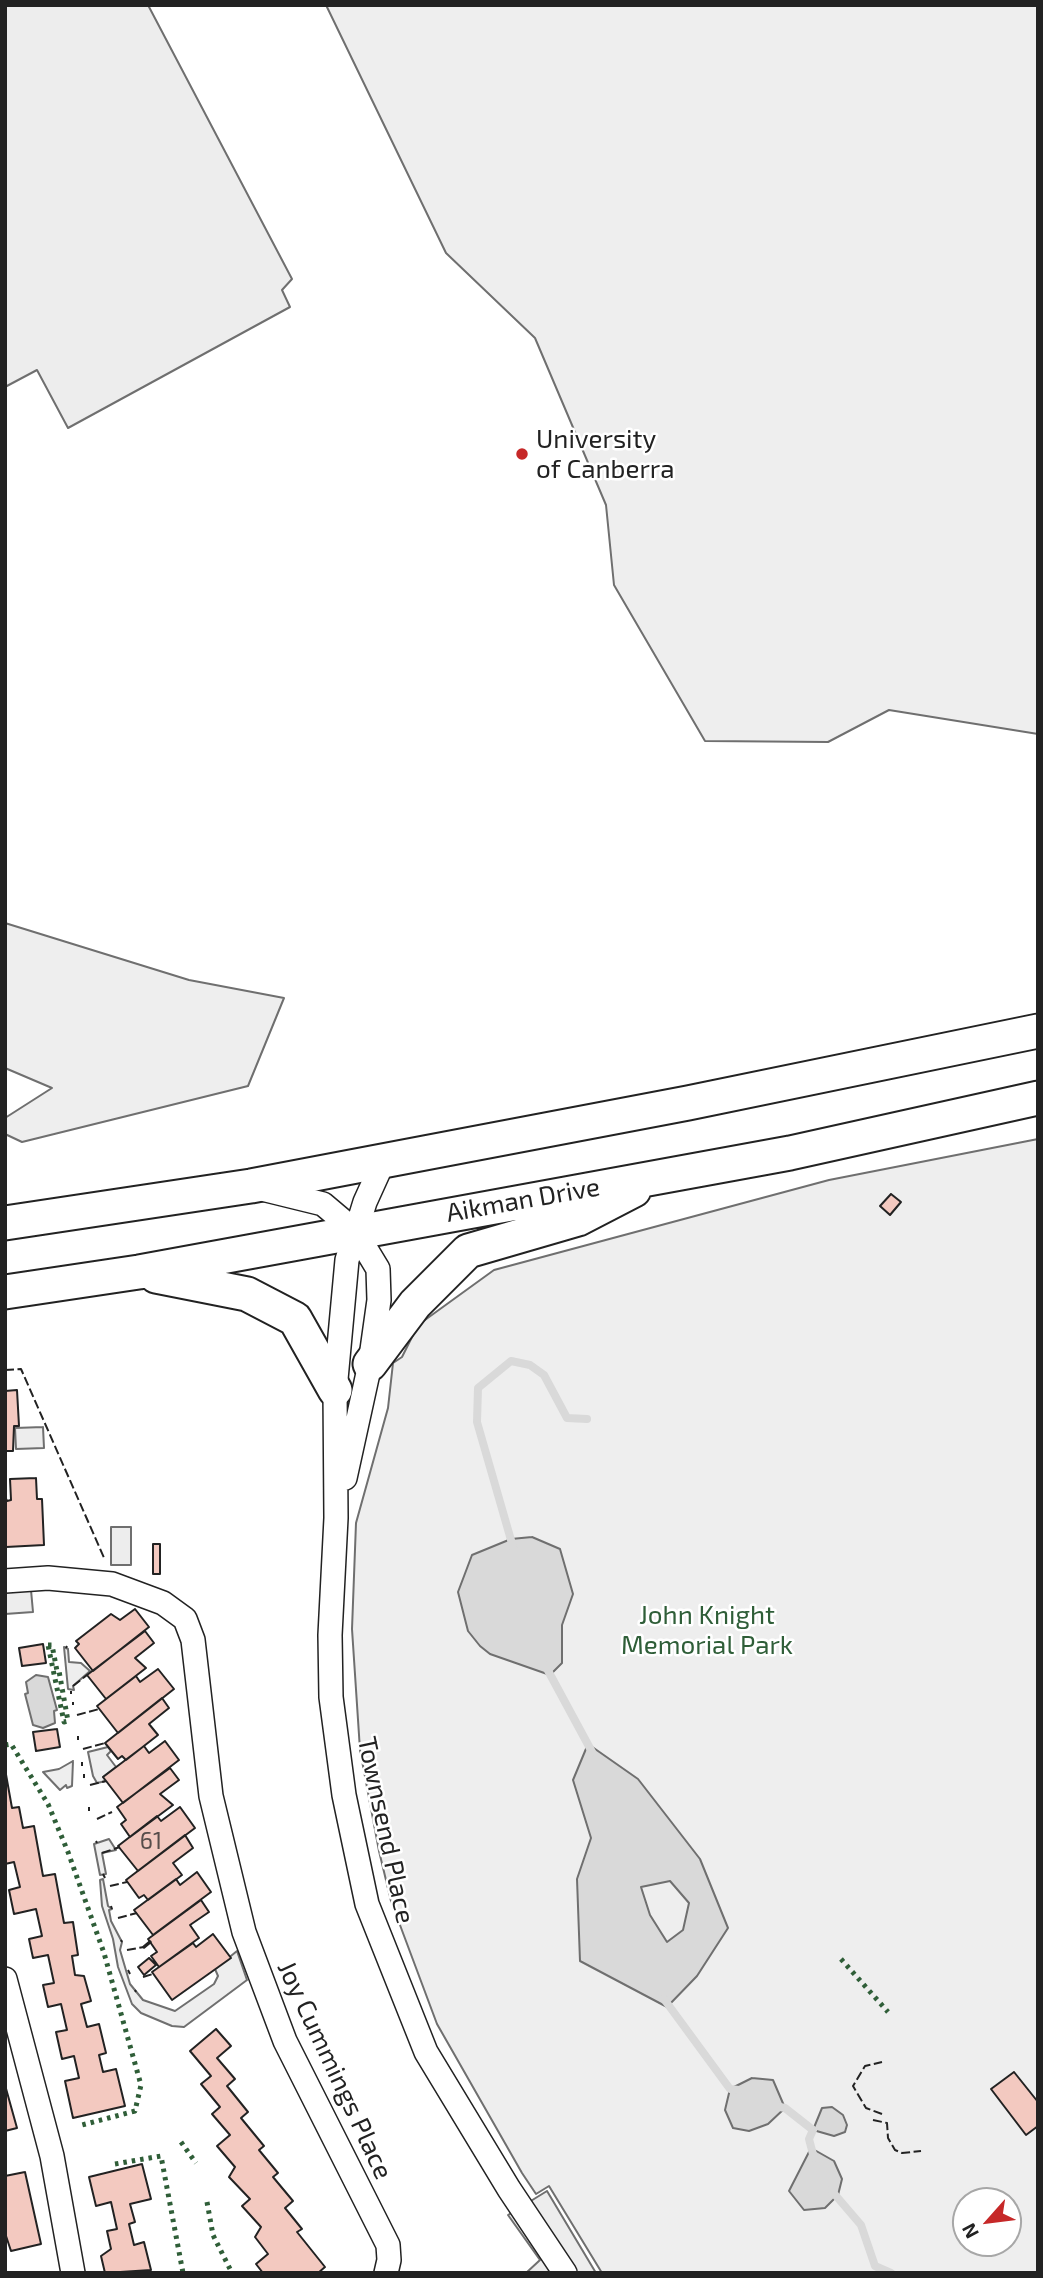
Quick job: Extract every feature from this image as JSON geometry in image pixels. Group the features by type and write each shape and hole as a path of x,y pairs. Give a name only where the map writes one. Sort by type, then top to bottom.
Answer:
{"main road":[{"path":"5,1223 251,1186 714,1098 1038,1031"},
{"name":"Aikman Drive","path":"5,1292 139,1272 790,1153 1038,1098"},
{"path":"370,1364 415,1304 468,1251 578,1219 664,1174"},
{"path":"139,1272 247,1294 295,1319 335,1390"}],"street":[{"name":"Townsend Place","path":"384,1160 355,1231 347,1260 335,1390 336,1518 330,1634 331,1698 344,1795 368,1904 426,2052 502,2179 565,2273"},
{"name":"Townsend Place","path":"251,1186 323,1204 355,1231 378,1269 379,1300 370,1364 336,1518"},
{"name":"Joy Cummings Place","path":"5,1581 48,1578 113,1584 163,1603 185,1619 193,1640 211,1796 244,1932 285,2041 333,2142 388,2245 386,2273"},
{"path":"5,1979 52,2156 73,2273"}],"green space":[{"path":"326,5 1038,5 1038,734 889,710 828,742 705,741 614,585 606,505 535,338 446,253"},
{"path":"5,923 189,980 284,998 248,1086 22,1142 5,1134 5,1118 52,1088 5,1068"},
{"name":"John Knight Memorial Park","path":"1038,1139 1038,2273 602,2273 549,2186 536,2194 522,2173 437,2024 391,1901 360,1750 352,1629 356,1523 388,1408 393,1363 402,1357 418,1325 494,1270 829,1180"},
{"path":"64,1647 68,1649 69,1662 81,1663 90,1671 73,1686 74,1690 68,1689"},
{"path":"108,1747 111,1751 107,1755 116,1767 103,1777 106,1781 97,1783 88,1752"},
{"path":"73,1761 72,1786 67,1788 66,1785 60,1790 43,1772 59,1769"},
{"path":"109,1839 116,1850 102,1853 106,1874 100,1875 94,1844"},
{"path":"103,1879 108,1906 112,1909 109,1910 111,1921 122,1942 120,1950 130,1984 143,2000 175,2011 214,1984 218,1976 215,1969 237,1951 247,1980 184,2027 172,2026 141,2013 132,2004 118,1967 113,1939 102,1906 100,1880"}],"shaded area":[{"path":"5,5 148,5 292,279 282,290 290,307 68,428 37,370 5,387"},
{"path":"43,1427 44,1448 16,1449 15,1428"},
{"path":"111,1527 131,1527 131,1565 111,1565"},
{"path":"532,1537 560,1549 573,1594 562,1625 562,1663 550,1675 490,1654 480,1646 468,1631 458,1592 472,1555 511,1539"},
{"path":"31,1590 33,1612 5,1614 5,1591"},
{"path":"36,1675 48,1677 57,1710 54,1711 55,1723 43,1728 33,1725 25,1694 28,1693 26,1682"},
{"path":"588,1744 638,1779 700,1859 728,1928 697,1976 667,2007 580,1961 577,1879 591,1838 573,1780","holes":["670,1881 689,1903 683,1930 667,1942 650,1915 641,1887"]},
{"path":"752,2078 773,2080 785,2108 768,2124 749,2131 733,2128 725,2110 730,2089"},
{"path":"832,2107 843,2115 847,2125 845,2132 834,2136 813,2130 822,2108"},
{"path":"811,2148 834,2161 842,2179 838,2195 825,2208 804,2210 789,2191"},
{"path":"547,2191 596,2273 526,2273 540,2260 508,2215"}],"building":[{"path":"891,1194 901,1202 890,1215 880,1206"},
{"path":"17,1390 19,1426 14,1426 13,1451 5,1451 5,1391"},
{"path":"36,1478 37,1499 42,1499 44,1545 6,1547 5,1496 7,1501 11,1500 10,1479"},
{"path":"153,1544 160,1544 160,1574 153,1574"},
{"path":"135,1609 149,1627 93,1671 75,1648 79,1644 76,1641 111,1614 120,1620"},
{"path":"145,1631 154,1643 135,1658 146,1668 106,1699 87,1675"},
{"path":"43,1644 46,1663 22,1666 19,1648"},
{"path":"158,1669 174,1689 118,1733 97,1706 136,1676 140,1682"},
{"path":"162,1698 169,1708 149,1724 158,1735 126,1760 122,1756 118,1759 105,1743"},
{"path":"57,1729 60,1747 36,1751 33,1732"},
{"path":"165,1741 179,1760 123,1803 103,1777 144,1746 149,1753"},
{"path":"170,1768 179,1780 160,1794 173,1805 130,1837 121,1824 126,1820 117,1807"},
{"path":"5,1769 12,1808 19,1807 23,1828 34,1826 43,1876 55,1874 64,1923 73,1922 78,1955 72,1956 75,1975 84,1976 91,2001 81,2004 87,2027 99,2024 106,2053 99,2055 103,2072 116,2069 125,2106 73,2118 65,2081 79,2078 74,2056 62,2059 56,2032 67,2030 61,2004 48,2007 43,1985 54,1983 48,1955 33,1958 29,1939 42,1936 36,1909 14,1914 9,1890 20,1887 14,1862 5,1864"},
{"path":"180,1807 195,1828 138,1871 118,1846 157,1816 161,1821"},
{"path":"185,1835 193,1848 173,1863 182,1875 148,1900 144,1895 139,1898 126,1880"},
{"path":"197,1872 211,1892 153,1935 134,1910 176,1879 180,1885"},
{"path":"201,1900 209,1912 190,1925 199,1938 159,1967 151,1956 157,1952 148,1939"},
{"path":"213,1934 231,1958 172,2000 152,1972 193,1943 196,1947"},
{"path":"149,1958 156,1965 144,1975 138,1967"},
{"path":"216,2029 231,2046 217,2058 235,2079 227,2086 248,2112 241,2118 264,2146 259,2150 278,2173 273,2177 293,2201 285,2208 302,2229 297,2232 325,2267 318,2273 263,2273 256,2264 268,2254 255,2237 261,2227 242,2206 250,2199 229,2177 235,2167 217,2146 230,2135 212,2114 220,2107 201,2084 211,2076 190,2051"},
{"path":"1014,2072 1038,2102 1038,2126 1026,2135 991,2089"},
{"path":"5,2085 17,2128 5,2131"},
{"path":"142,2164 151,2199 130,2204 135,2222 129,2224 134,2245 144,2242 151,2270 105,2273 101,2256 111,2249 107,2231 117,2229 111,2202 96,2206 89,2177"},
{"path":"25,2172 41,2244 11,2251 5,2233 5,2176"}],"waterway":[{"path":"513,1547 477,1422 478,1388 511,1361 530,1365 544,1375 567,1418 587,1419"},
{"path":"545,1665 592,1752"},
{"path":"664,1999 730,2089 739,2090"},
{"path":"775,2106 785,2108 813,2130 809,2139 814,2158"},
{"path":"831,2190 861,2225 875,2266 891,2273"}],"hedge":[{"path":"48,1645 52,1645 59,1671 68,1721 64,1722 48,1645"},
{"path":"5,1745 11,1744 48,1804 68,1852 104,1953 141,2085 135,2111 82,2125"},
{"path":"841,1959 888,2012"},
{"path":"181,2142 196,2163"},
{"path":"115,2164 161,2156 183,2273"},
{"path":"207,2202 213,2235 232,2273"}],"fence":[{"path":"5,1370 21,1369 105,1560"},
{"path":"73,1686 87,1675"},
{"path":"77,1715 99,1709"},
{"path":"83,1749 105,1743"},
{"path":"90,1785 106,1781"},
{"path":"97,1819 112,1812"},
{"path":"102,1853 120,1847"},
{"path":"103,1874 105,1878"},
{"path":"110,1886 127,1882"},
{"path":"118,1918 137,1913"},
{"path":"127,1950 144,1947"},
{"path":"128,1970 130,1974"},
{"path":"143,1977 153,1974"},
{"path":"882,2062 865,2066 853,2086 866,2108 882,2114"},
{"path":"873,2120 887,2123 888,2138 895,2150 902,2153 921,2151"}],"wall":[{"path":"144,1947 150,1942"}],"place":[{"name":"University of Canberra","path":"522,454"}]}
